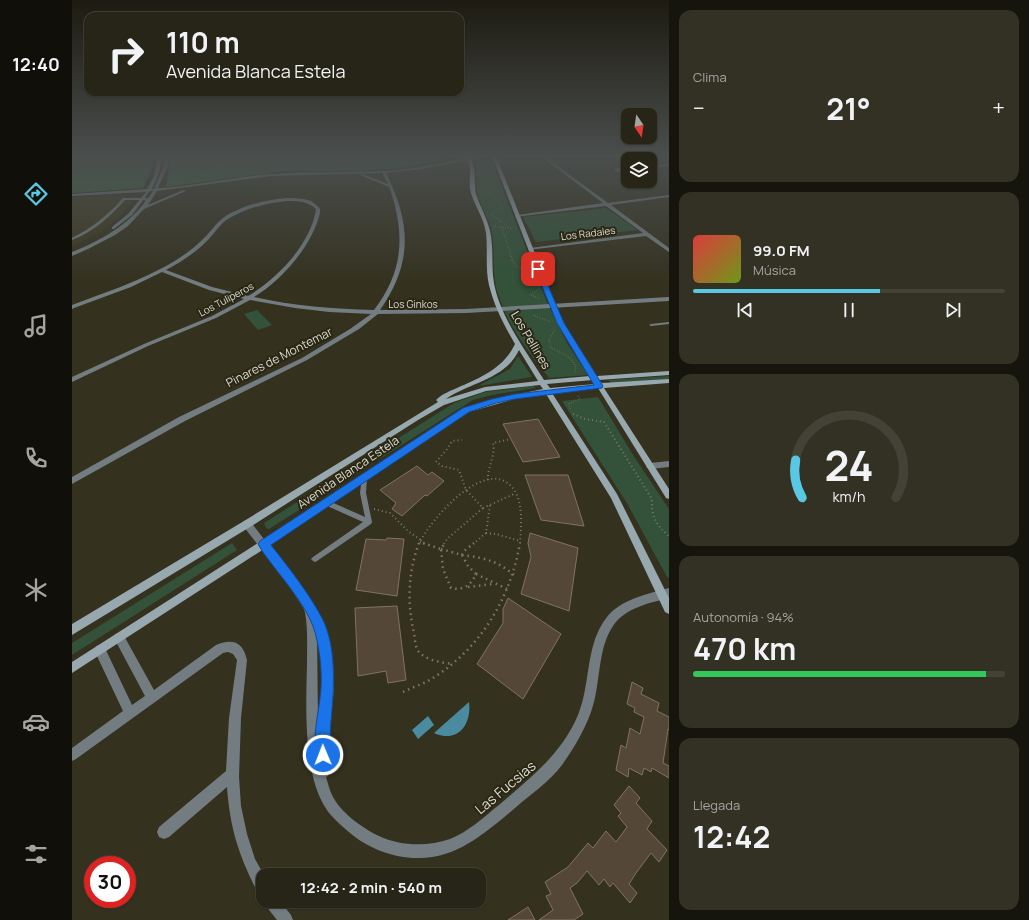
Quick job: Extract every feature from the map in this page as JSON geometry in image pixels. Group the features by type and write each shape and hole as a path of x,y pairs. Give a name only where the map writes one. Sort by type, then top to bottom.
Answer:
{"main road":[{"name":"Los Pellines","path":"475,198 486,224 489,238 491,283 499,309 518,344 614,496 666,594 669,609"},
{"path":"510,198 560,323 669,496"},
{"path":"434,406 445,396 505,365 515,353 518,344"},
{"name":"Avenida Blanca Estela","path":"72,630 247,524 434,406 468,393 485,389 543,382 669,373"},
{"name":"Avenida Blanca Estela","path":"72,668 264,544 466,410 494,401 549,392 599,386 669,381"}],"street":[{"path":"72,248 95,238 116,226 126,218 142,198"},
{"path":"72,254 100,242 117,232 129,223 143,209 151,198"},
{"path":"143,209 166,198"},
{"name":"Pinares de Montemar","path":"72,482 181,420 323,348 352,330 376,312 395,283 403,255 402,224 396,198"},
{"path":"597,198 669,250"},
{"path":"517,216 656,198"},
{"name":"Los Tuliperos","path":"72,307 162,270 194,250 223,220 237,212 254,206 283,200 297,200 312,204 317,208 318,211 302,248 279,276 250,299 212,319 123,355 72,380"},
{"name":"Los Radales","path":"530,249 648,234"},
{"name":"Los Ginkos","path":"162,270 209,288 250,299 290,305 376,312 437,313 669,299"},
{"path":"650,466 669,464"},
{"name":"Las Fucsias","path":"247,524 292,582 318,622 326,654 328,688 322,740 325,795"},
{"name":"Las Fucsias","path":"308,608 312,630 313,650 311,708 313,736 325,795 336,810 365,836 388,846 418,851 435,850 452,845 467,837 537,782 562,755 580,726 591,693 602,635 611,620 620,612 634,604 666,594"},
{"path":"119,638 152,698"},
{"path":"72,755 220,649 228,646 236,649 242,660 235,715 233,774 234,811 240,836 249,861 256,874"},
{"path":"100,650 130,713"},
{"path":"164,832 233,774"},
{"path":"277,908 286,920"}],"lane":[{"path":"72,239 99,224 112,213 124,199 142,198 147,200 146,205"},
{"path":"652,325 668,325"},
{"path":"364,478 363,493 369,522"},
{"path":"327,502 369,522"},
{"path":"315,559 369,522"}],"path":[{"path":"496,198 502,204 501,209 491,214 497,221 508,225 512,229"},
{"path":"486,224 502,228 522,230"},
{"path":"502,228 513,262 516,266 530,272"},
{"path":"532,315 550,322 554,326 555,331 549,338 551,348 568,356 576,364 576,370 568,380"},
{"path":"574,389 580,399 569,404 570,413 585,419 604,422 652,499 651,512 655,521 669,536"},
{"path":"462,440 452,441 447,451 438,458 436,462 442,466 459,470 466,490 483,508"},
{"path":"488,480 488,466 495,454 493,443 511,440"},
{"path":"403,692 430,681 452,664 484,632 497,613 508,589 518,561 521,521 514,488 508,483 499,479 488,480 466,490 448,504 436,516 425,530 411,571 409,598 411,624 418,651 434,661 452,664"},
{"path":"494,584 467,587 456,590 451,588 442,566 441,549 447,540 483,508 515,494"},
{"path":"462,555 486,533 490,505"},
{"path":"367,510 379,509 389,512 397,518 408,531 421,541 451,554 494,561 514,575"},
{"path":"486,533 496,534 520,541"},
{"path":"462,555 468,566 476,574 494,584 508,589"},
{"path":"467,587 473,581 476,574"}],"shaded area":[{"path":"72,198 136,198 118,218 101,232 72,246"}],"green space":[{"path":"506,198 547,302 567,343 588,375 549,378 526,348 512,326 501,303 495,284 491,229 479,199"},
{"path":"606,208 638,230 536,242 523,217"},
{"path":"257,310 272,325 258,330 244,314"},
{"path":"518,356 532,377 478,386 510,369"},
{"path":"669,376 669,380 611,384 609,380"},
{"path":"533,386 535,388 492,395 473,400 269,529 266,528 264,523 454,403 485,392"},
{"path":"598,397 635,458 669,509 669,578 667,577 628,505 562,401"},
{"path":"232,543 237,550 72,655 72,643"}],"water":[{"path":"469,702 468,718 462,730 450,736 443,736 434,733"},
{"path":"428,716 434,725 418,739 412,730"}],"building":[{"path":"538,419 560,457 523,462 503,424"},
{"path":"417,466 428,475 432,472 444,481 427,496 425,495 402,516 392,509 396,503 380,490"},
{"path":"525,475 568,475 584,526 541,520"},
{"path":"530,533 578,548 569,611 521,594 531,557 528,543"},
{"path":"387,538 404,539 397,596 356,590 366,539 386,540"},
{"path":"508,598 561,634 523,699 477,664 503,623 503,609"},
{"path":"397,606 406,680 388,683 386,671 358,676 355,608"},
{"path":"632,682 643,688 641,694 659,703 657,711 669,717 669,730 668,729 663,763 669,766 669,778 652,768 651,772 644,768 642,775 629,768 628,777 616,770 621,745 626,748 630,728 640,734 644,717 634,712 635,708 627,704"},
{"path":"629,786 640,798 636,803 652,821 647,829 667,850 659,862 651,853 636,873 629,884 637,893 630,903 613,883 610,887 604,879 599,885 587,871 577,883 570,888 583,914 574,920 539,920 553,910 546,896 551,894 545,882 568,867 588,843 593,848 606,831 616,842 627,827 618,816 621,813 614,805"},
{"path":"528,907 535,920 508,920"}],"route":[{"path":"323,755 322,740 328,688 328,672 323,637 318,622 292,582 264,544 466,410 515,396 599,386 560,323 538,269"}]}
